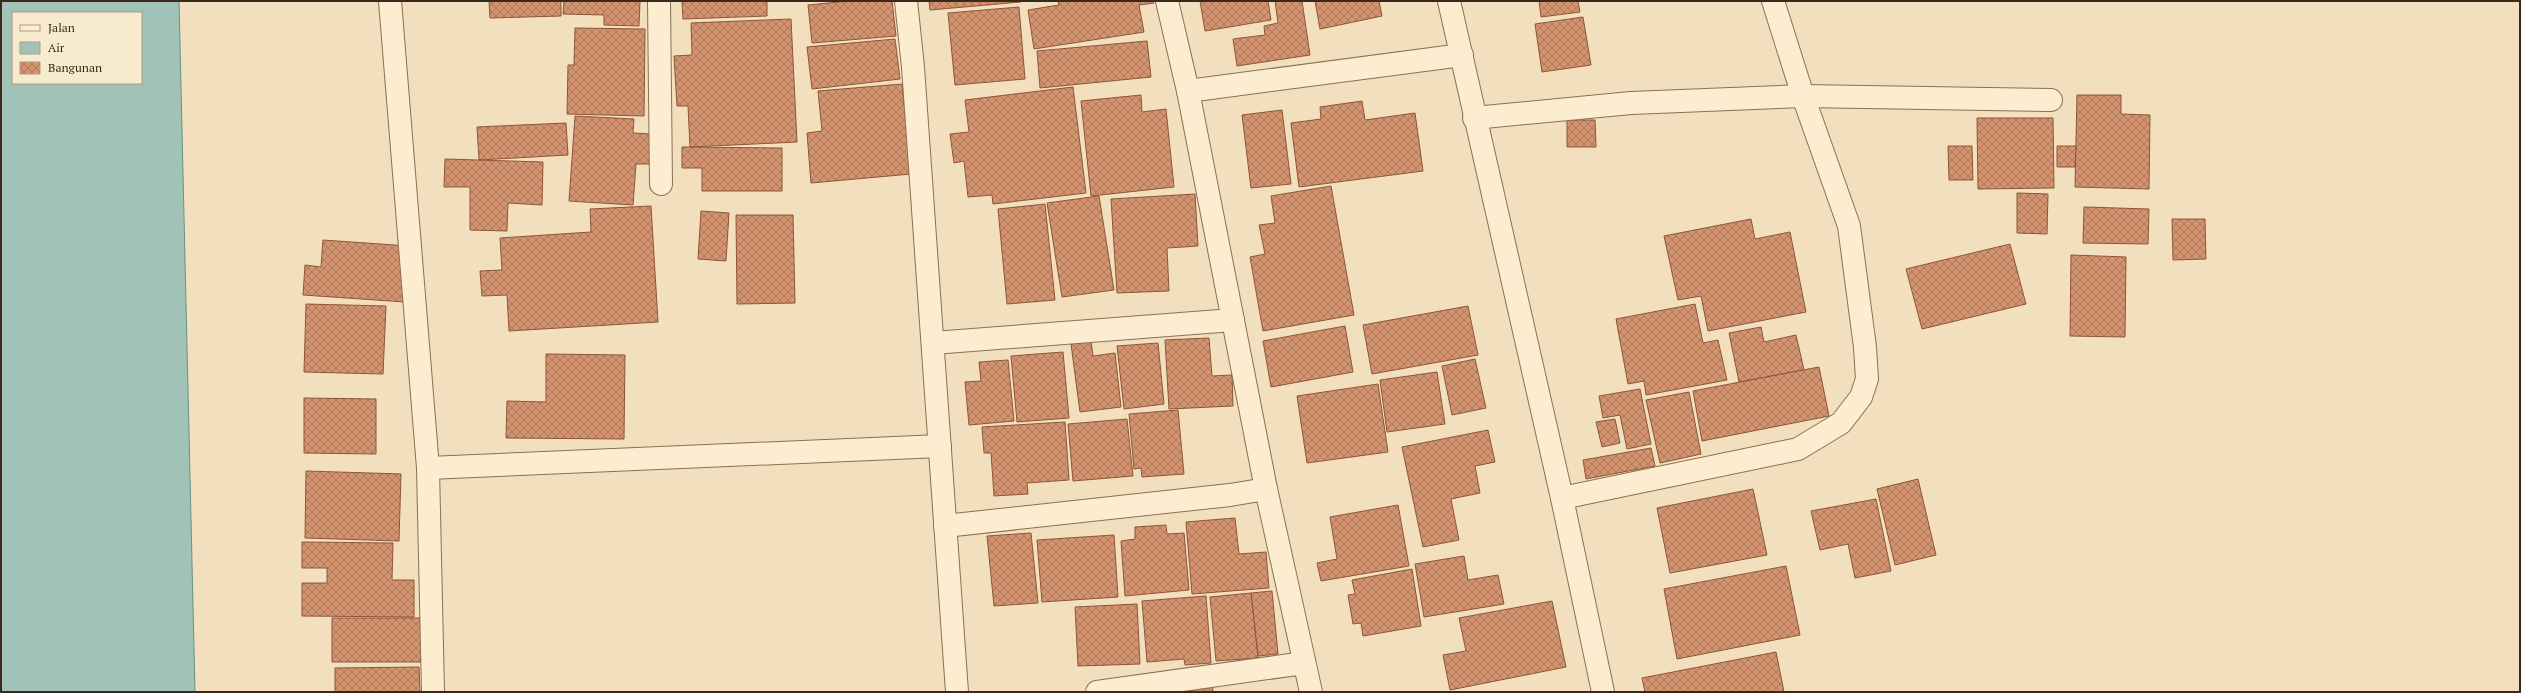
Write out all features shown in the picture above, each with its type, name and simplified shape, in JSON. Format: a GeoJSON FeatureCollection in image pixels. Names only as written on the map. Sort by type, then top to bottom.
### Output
{"type":"FeatureCollection","features":[{"type":"Feature","properties":{"kind":"street"},"geometry":{"type":"LineString","coordinates":[[390,1],[428,468],[432,692]]}},
{"type":"Feature","properties":{"kind":"street"},"geometry":{"type":"LineString","coordinates":[[659,1],[661,184]]}},
{"type":"Feature","properties":{"kind":"street"},"geometry":{"type":"LineString","coordinates":[[906,1],[913,67],[957,692]]}},
{"type":"Feature","properties":{"kind":"street"},"geometry":{"type":"LineString","coordinates":[[1168,1],[1188,91],[1266,489],[1310,692]]}},
{"type":"Feature","properties":{"kind":"street"},"geometry":{"type":"LineString","coordinates":[[1449,1],[1462,55],[1474,118],[1562,498],[1603,692]]}},
{"type":"Feature","properties":{"kind":"street"},"geometry":{"type":"LineString","coordinates":[[1562,498],[1798,449],[1841,423],[1861,397],[1867,379],[1866,360],[1849,226],[1803,96],[1773,1]]}},
{"type":"Feature","properties":{"kind":"street"},"geometry":{"type":"LineString","coordinates":[[1188,91],[1462,55]]}},
{"type":"Feature","properties":{"kind":"street"},"geometry":{"type":"LineString","coordinates":[[1474,118],[1631,103],[1803,96],[2051,100]]}},
{"type":"Feature","properties":{"kind":"street"},"geometry":{"type":"LineString","coordinates":[[933,343],[1233,320]]}},
{"type":"Feature","properties":{"kind":"street"},"geometry":{"type":"LineString","coordinates":[[428,468],[940,446]]}},
{"type":"Feature","properties":{"kind":"street"},"geometry":{"type":"LineString","coordinates":[[945,526],[1230,495],[1266,489]]}},
{"type":"Feature","properties":{"kind":"street"},"geometry":{"type":"LineString","coordinates":[[1097,692],[1304,664]]}},
{"type":"Feature","properties":{"kind":"water"},"geometry":{"type":"Polygon","coordinates":[[[1,1],[179,1],[195,692],[1,692],[1,1]]]}},
{"type":"Feature","properties":{"kind":"building"},"geometry":{"type":"Polygon","coordinates":[[[489,1],[561,1],[561,16],[490,18],[489,1]]]}},
{"type":"Feature","properties":{"kind":"building"},"geometry":{"type":"Polygon","coordinates":[[[564,1],[640,1],[639,26],[604,25],[604,15],[563,14],[564,1]]]}},
{"type":"Feature","properties":{"kind":"building"},"geometry":{"type":"Polygon","coordinates":[[[682,1],[767,1],[767,16],[683,19],[682,1]]]}},
{"type":"Feature","properties":{"kind":"building"},"geometry":{"type":"Polygon","coordinates":[[[849,1],[892,1],[896,36],[812,43],[808,5],[849,1]]]}},
{"type":"Feature","properties":{"kind":"building"},"geometry":{"type":"Polygon","coordinates":[[[929,1],[1021,1],[1021,2],[930,10],[929,1]]]}},
{"type":"Feature","properties":{"kind":"building"},"geometry":{"type":"Polygon","coordinates":[[[1058,1],[1153,1],[1154,3],[1139,5],[1144,32],[1034,49],[1028,10],[1059,5],[1058,1]]]}},
{"type":"Feature","properties":{"kind":"building"},"geometry":{"type":"Polygon","coordinates":[[[1200,1],[1268,1],[1271,20],[1205,31],[1200,1]]]}},
{"type":"Feature","properties":{"kind":"building"},"geometry":{"type":"Polygon","coordinates":[[[1275,1],[1302,1],[1310,55],[1237,66],[1233,39],[1265,35],[1264,26],[1278,23],[1275,1]]]}},
{"type":"Feature","properties":{"kind":"building"},"geometry":{"type":"Polygon","coordinates":[[[1315,1],[1379,1],[1382,16],[1320,29],[1315,1]]]}},
{"type":"Feature","properties":{"kind":"building"},"geometry":{"type":"Polygon","coordinates":[[[1539,1],[1578,1],[1580,12],[1541,17],[1539,1]]]}},
{"type":"Feature","properties":{"kind":"building"},"geometry":{"type":"Polygon","coordinates":[[[1019,7],[1025,79],[955,85],[948,13],[1019,7]]]}},
{"type":"Feature","properties":{"kind":"building"},"geometry":{"type":"Polygon","coordinates":[[[1583,17],[1591,65],[1542,72],[1535,24],[1583,17]]]}},
{"type":"Feature","properties":{"kind":"building"},"geometry":{"type":"Polygon","coordinates":[[[791,19],[797,142],[690,147],[688,106],[677,106],[674,56],[692,55],[691,23],[791,19]]]}},
{"type":"Feature","properties":{"kind":"building"},"geometry":{"type":"Polygon","coordinates":[[[575,28],[645,29],[644,116],[567,114],[568,65],[574,65],[575,28]]]}},
{"type":"Feature","properties":{"kind":"building"},"geometry":{"type":"Polygon","coordinates":[[[895,39],[900,79],[812,89],[807,47],[895,39]]]}},
{"type":"Feature","properties":{"kind":"building"},"geometry":{"type":"Polygon","coordinates":[[[1147,41],[1151,77],[1040,88],[1037,51],[1147,41]]]}},
{"type":"Feature","properties":{"kind":"building"},"geometry":{"type":"Polygon","coordinates":[[[902,84],[911,174],[811,183],[807,133],[822,131],[818,91],[902,84]]]}},
{"type":"Feature","properties":{"kind":"building"},"geometry":{"type":"Polygon","coordinates":[[[1073,87],[1086,193],[993,204],[992,195],[968,197],[964,161],[954,163],[950,134],[969,132],[965,100],[1073,87]]]}},
{"type":"Feature","properties":{"kind":"building"},"geometry":{"type":"Polygon","coordinates":[[[1141,95],[1142,112],[1166,109],[1174,187],[1091,196],[1081,101],[1141,95]]]}},
{"type":"Feature","properties":{"kind":"building"},"geometry":{"type":"Polygon","coordinates":[[[2077,95],[2121,95],[2121,114],[2150,115],[2149,189],[2075,187],[2077,95]]]}},
{"type":"Feature","properties":{"kind":"building"},"geometry":{"type":"Polygon","coordinates":[[[1362,101],[1365,120],[1415,113],[1423,171],[1299,187],[1291,123],[1321,119],[1320,107],[1362,101]]]}},
{"type":"Feature","properties":{"kind":"building"},"geometry":{"type":"Polygon","coordinates":[[[1282,110],[1291,184],[1251,188],[1242,115],[1282,110]]]}},
{"type":"Feature","properties":{"kind":"building"},"geometry":{"type":"Polygon","coordinates":[[[575,116],[634,119],[633,133],[651,134],[649,164],[636,164],[633,205],[569,201],[575,116]]]}},
{"type":"Feature","properties":{"kind":"building"},"geometry":{"type":"Polygon","coordinates":[[[1977,118],[2053,118],[2054,188],[1978,189],[1977,118]]]}},
{"type":"Feature","properties":{"kind":"building"},"geometry":{"type":"Polygon","coordinates":[[[1567,120],[1595,120],[1596,147],[1567,147],[1567,120]]]}},
{"type":"Feature","properties":{"kind":"building"},"geometry":{"type":"Polygon","coordinates":[[[566,123],[568,155],[479,160],[477,127],[566,123]]]}},
{"type":"Feature","properties":{"kind":"building"},"geometry":{"type":"Polygon","coordinates":[[[1948,146],[1972,146],[1973,180],[1949,180],[1948,146]]]}},
{"type":"Feature","properties":{"kind":"building"},"geometry":{"type":"Polygon","coordinates":[[[2057,146],[2076,146],[2075,167],[2057,167],[2057,146]]]}},
{"type":"Feature","properties":{"kind":"building"},"geometry":{"type":"Polygon","coordinates":[[[682,147],[782,148],[782,191],[702,191],[702,168],[682,168],[682,147]]]}},
{"type":"Feature","properties":{"kind":"building"},"geometry":{"type":"Polygon","coordinates":[[[445,159],[543,162],[542,205],[508,203],[507,231],[470,230],[470,187],[444,187],[445,159]]]}},
{"type":"Feature","properties":{"kind":"building"},"geometry":{"type":"Polygon","coordinates":[[[1331,186],[1354,315],[1263,331],[1250,257],[1265,254],[1259,225],[1275,223],[1271,196],[1331,186]]]}},
{"type":"Feature","properties":{"kind":"building"},"geometry":{"type":"Polygon","coordinates":[[[2017,193],[2048,194],[2047,234],[2017,233],[2017,193]]]}},
{"type":"Feature","properties":{"kind":"building"},"geometry":{"type":"Polygon","coordinates":[[[1195,194],[1198,246],[1167,248],[1169,291],[1117,293],[1111,199],[1195,194]]]}},
{"type":"Feature","properties":{"kind":"building"},"geometry":{"type":"Polygon","coordinates":[[[1099,196],[1114,290],[1062,297],[1047,203],[1099,196]]]}},
{"type":"Feature","properties":{"kind":"building"},"geometry":{"type":"Polygon","coordinates":[[[1045,204],[1055,300],[1007,304],[998,209],[1045,204]]]}},
{"type":"Feature","properties":{"kind":"building"},"geometry":{"type":"Polygon","coordinates":[[[651,206],[658,322],[509,331],[507,295],[482,296],[480,271],[502,270],[500,238],[591,232],[590,209],[651,206]]]}},
{"type":"Feature","properties":{"kind":"building"},"geometry":{"type":"Polygon","coordinates":[[[2084,207],[2149,209],[2148,244],[2083,243],[2084,207]]]}},
{"type":"Feature","properties":{"kind":"building"},"geometry":{"type":"Polygon","coordinates":[[[701,211],[729,213],[726,261],[698,259],[701,211]]]}},
{"type":"Feature","properties":{"kind":"building"},"geometry":{"type":"Polygon","coordinates":[[[736,215],[793,215],[795,303],[737,304],[736,215]]]}},
{"type":"Feature","properties":{"kind":"building"},"geometry":{"type":"Polygon","coordinates":[[[1751,219],[1755,239],[1790,232],[1806,312],[1708,331],[1701,296],[1678,300],[1664,236],[1751,219]]]}},
{"type":"Feature","properties":{"kind":"building"},"geometry":{"type":"Polygon","coordinates":[[[2172,219],[2205,219],[2206,259],[2173,260],[2172,219]]]}},
{"type":"Feature","properties":{"kind":"building"},"geometry":{"type":"Polygon","coordinates":[[[323,240],[409,246],[405,302],[303,295],[305,265],[321,267],[323,240]]]}},
{"type":"Feature","properties":{"kind":"building"},"geometry":{"type":"Polygon","coordinates":[[[2010,244],[2026,304],[1922,329],[1906,269],[2010,244]]]}},
{"type":"Feature","properties":{"kind":"building"},"geometry":{"type":"Polygon","coordinates":[[[2071,255],[2126,257],[2125,337],[2070,336],[2071,255]]]}},
{"type":"Feature","properties":{"kind":"building"},"geometry":{"type":"Polygon","coordinates":[[[306,304],[386,306],[383,374],[304,372],[306,304]]]}},
{"type":"Feature","properties":{"kind":"building"},"geometry":{"type":"Polygon","coordinates":[[[1695,304],[1703,343],[1718,340],[1727,380],[1646,395],[1644,381],[1628,384],[1616,319],[1695,304]]]}},
{"type":"Feature","properties":{"kind":"building"},"geometry":{"type":"Polygon","coordinates":[[[1468,306],[1478,355],[1372,374],[1363,325],[1468,306]]]}},
{"type":"Feature","properties":{"kind":"building"},"geometry":{"type":"Polygon","coordinates":[[[1345,326],[1353,372],[1271,387],[1263,341],[1345,326]]]}},
{"type":"Feature","properties":{"kind":"building"},"geometry":{"type":"Polygon","coordinates":[[[1761,327],[1764,342],[1796,335],[1804,370],[1739,382],[1729,333],[1761,327]]]}},
{"type":"Feature","properties":{"kind":"building"},"geometry":{"type":"Polygon","coordinates":[[[1209,338],[1212,376],[1232,375],[1233,406],[1169,409],[1165,340],[1209,338]]]}},
{"type":"Feature","properties":{"kind":"building"},"geometry":{"type":"Polygon","coordinates":[[[1091,341],[1093,356],[1115,353],[1121,407],[1080,412],[1071,344],[1091,341]]]}},
{"type":"Feature","properties":{"kind":"building"},"geometry":{"type":"Polygon","coordinates":[[[1158,343],[1164,404],[1124,409],[1117,346],[1158,343]]]}},
{"type":"Feature","properties":{"kind":"building"},"geometry":{"type":"Polygon","coordinates":[[[1063,352],[1069,418],[1017,422],[1011,356],[1063,352]]]}},
{"type":"Feature","properties":{"kind":"building"},"geometry":{"type":"Polygon","coordinates":[[[546,354],[625,355],[624,439],[506,438],[507,401],[546,402],[546,354]]]}},
{"type":"Feature","properties":{"kind":"building"},"geometry":{"type":"Polygon","coordinates":[[[1475,359],[1486,408],[1452,415],[1442,366],[1475,359]]]}},
{"type":"Feature","properties":{"kind":"building"},"geometry":{"type":"Polygon","coordinates":[[[1008,360],[1014,421],[969,425],[965,382],[981,381],[979,362],[1008,360]]]}},
{"type":"Feature","properties":{"kind":"building"},"geometry":{"type":"Polygon","coordinates":[[[1819,367],[1829,416],[1702,441],[1693,391],[1819,367]]]}},
{"type":"Feature","properties":{"kind":"building"},"geometry":{"type":"Polygon","coordinates":[[[1437,372],[1445,424],[1387,432],[1380,380],[1437,372]]]}},
{"type":"Feature","properties":{"kind":"building"},"geometry":{"type":"Polygon","coordinates":[[[1378,384],[1388,452],[1307,463],[1297,396],[1378,384]]]}},
{"type":"Feature","properties":{"kind":"building"},"geometry":{"type":"Polygon","coordinates":[[[1640,389],[1651,444],[1627,449],[1620,415],[1603,418],[1599,396],[1640,389]]]}},
{"type":"Feature","properties":{"kind":"building"},"geometry":{"type":"Polygon","coordinates":[[[1689,392],[1701,454],[1660,463],[1646,400],[1689,392]]]}},
{"type":"Feature","properties":{"kind":"building"},"geometry":{"type":"Polygon","coordinates":[[[304,398],[376,399],[376,454],[304,453],[304,398]]]}},
{"type":"Feature","properties":{"kind":"building"},"geometry":{"type":"Polygon","coordinates":[[[1178,410],[1184,474],[1142,477],[1141,468],[1134,469],[1129,414],[1178,410]]]}},
{"type":"Feature","properties":{"kind":"building"},"geometry":{"type":"Polygon","coordinates":[[[1127,419],[1133,476],[1073,481],[1068,424],[1127,419]]]}},
{"type":"Feature","properties":{"kind":"building"},"geometry":{"type":"Polygon","coordinates":[[[1615,419],[1620,443],[1602,447],[1596,422],[1615,419]]]}},
{"type":"Feature","properties":{"kind":"building"},"geometry":{"type":"Polygon","coordinates":[[[1065,422],[1069,480],[1027,483],[1028,494],[994,496],[991,453],[984,453],[982,427],[1065,422]]]}},
{"type":"Feature","properties":{"kind":"building"},"geometry":{"type":"Polygon","coordinates":[[[1488,430],[1495,462],[1475,466],[1480,493],[1451,499],[1459,540],[1423,547],[1402,447],[1488,430]]]}},
{"type":"Feature","properties":{"kind":"building"},"geometry":{"type":"Polygon","coordinates":[[[1651,448],[1655,466],[1586,479],[1583,460],[1651,448]]]}},
{"type":"Feature","properties":{"kind":"building"},"geometry":{"type":"Polygon","coordinates":[[[306,471],[401,474],[399,541],[305,538],[306,471]]]}},
{"type":"Feature","properties":{"kind":"building"},"geometry":{"type":"Polygon","coordinates":[[[1918,479],[1936,555],[1895,565],[1877,489],[1918,479]]]}},
{"type":"Feature","properties":{"kind":"building"},"geometry":{"type":"Polygon","coordinates":[[[1753,489],[1767,555],[1670,573],[1657,508],[1753,489]]]}},
{"type":"Feature","properties":{"kind":"building"},"geometry":{"type":"Polygon","coordinates":[[[1876,499],[1891,571],[1855,578],[1848,544],[1820,550],[1811,511],[1876,499]]]}},
{"type":"Feature","properties":{"kind":"building"},"geometry":{"type":"Polygon","coordinates":[[[1398,505],[1409,566],[1321,581],[1317,563],[1337,559],[1330,517],[1398,505]]]}},
{"type":"Feature","properties":{"kind":"building"},"geometry":{"type":"Polygon","coordinates":[[[1235,518],[1239,554],[1266,552],[1269,588],[1192,594],[1186,522],[1235,518]]]}},
{"type":"Feature","properties":{"kind":"building"},"geometry":{"type":"Polygon","coordinates":[[[1166,525],[1167,534],[1184,533],[1189,590],[1125,596],[1121,541],[1135,539],[1135,527],[1166,525]]]}},
{"type":"Feature","properties":{"kind":"building"},"geometry":{"type":"Polygon","coordinates":[[[1031,533],[1038,603],[994,606],[987,536],[1031,533]]]}},
{"type":"Feature","properties":{"kind":"building"},"geometry":{"type":"Polygon","coordinates":[[[1114,535],[1118,597],[1042,602],[1037,540],[1114,535]]]}},
{"type":"Feature","properties":{"kind":"building"},"geometry":{"type":"Polygon","coordinates":[[[302,542],[393,543],[392,580],[414,580],[414,617],[302,616],[302,583],[327,583],[327,568],[302,568],[302,542]]]}},
{"type":"Feature","properties":{"kind":"building"},"geometry":{"type":"Polygon","coordinates":[[[1464,556],[1468,580],[1498,575],[1504,604],[1424,617],[1415,564],[1464,556]]]}},
{"type":"Feature","properties":{"kind":"building"},"geometry":{"type":"Polygon","coordinates":[[[1786,566],[1800,635],[1677,659],[1664,589],[1786,566]]]}},
{"type":"Feature","properties":{"kind":"building"},"geometry":{"type":"Polygon","coordinates":[[[1412,569],[1421,626],[1363,636],[1361,623],[1353,624],[1348,595],[1355,594],[1352,580],[1412,569]]]}},
{"type":"Feature","properties":{"kind":"building"},"geometry":{"type":"Polygon","coordinates":[[[1272,591],[1278,654],[1258,656],[1251,593],[1272,591]]]}},
{"type":"Feature","properties":{"kind":"building"},"geometry":{"type":"Polygon","coordinates":[[[1251,593],[1258,658],[1216,661],[1210,597],[1251,593]]]}},
{"type":"Feature","properties":{"kind":"building"},"geometry":{"type":"Polygon","coordinates":[[[1206,596],[1211,663],[1185,665],[1184,659],[1147,662],[1142,601],[1206,596]]]}},
{"type":"Feature","properties":{"kind":"building"},"geometry":{"type":"Polygon","coordinates":[[[1552,601],[1566,667],[1450,690],[1443,655],[1466,651],[1459,618],[1552,601]]]}},
{"type":"Feature","properties":{"kind":"building"},"geometry":{"type":"Polygon","coordinates":[[[1137,604],[1140,664],[1078,666],[1075,607],[1137,604]]]}},
{"type":"Feature","properties":{"kind":"building"},"geometry":{"type":"Polygon","coordinates":[[[332,618],[422,618],[423,662],[332,662],[332,618]]]}},
{"type":"Feature","properties":{"kind":"building"},"geometry":{"type":"Polygon","coordinates":[[[1776,652],[1784,692],[1645,692],[1642,678],[1776,652]]]}},
{"type":"Feature","properties":{"kind":"building"},"geometry":{"type":"Polygon","coordinates":[[[419,667],[420,692],[335,692],[335,668],[419,667]]]}},
{"type":"Feature","properties":{"kind":"building"},"geometry":{"type":"Polygon","coordinates":[[[1212,680],[1213,692],[1191,692],[1189,683],[1212,680]]]}}]}
